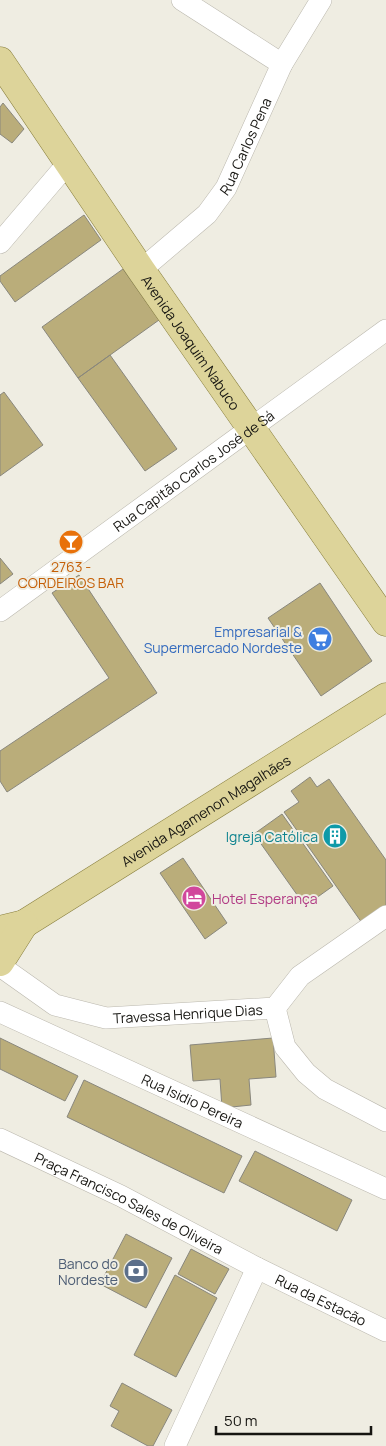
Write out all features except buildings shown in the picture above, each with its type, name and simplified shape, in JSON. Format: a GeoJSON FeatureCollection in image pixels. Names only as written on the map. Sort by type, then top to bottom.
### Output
{"type":"FeatureCollection","features":[{"type":"Feature","properties":{"kind":"main road","name":"Avenida Joaquim Nabuco"},"geometry":{"type":"LineString","coordinates":[[0,61],[141,270],[386,622]]}},
{"type":"Feature","properties":{"kind":"main road","name":"Avenida Agamenon Magalhães"},"geometry":{"type":"LineString","coordinates":[[0,964],[12,927],[386,698]]}},
{"type":"Feature","properties":{"kind":"street"},"geometry":{"type":"LineString","coordinates":[[182,0],[282,64]]}},
{"type":"Feature","properties":{"kind":"street","name":"Rua Carlos Pena"},"geometry":{"type":"LineString","coordinates":[[141,270],[207,214],[226,188],[282,64],[321,0]]}},
{"type":"Feature","properties":{"kind":"street"},"geometry":{"type":"LineString","coordinates":[[0,243],[68,163]]}},
{"type":"Feature","properties":{"kind":"street","name":"Rua Capitão Carlos José de Sá"},"geometry":{"type":"LineString","coordinates":[[0,611],[386,330]]}},
{"type":"Feature","properties":{"kind":"street","name":"Travessa Henrique Dias"},"geometry":{"type":"LineString","coordinates":[[0,964],[55,1005],[106,1018],[275,1008],[300,976],[386,916]]}},
{"type":"Feature","properties":{"kind":"street"},"geometry":{"type":"LineString","coordinates":[[275,1008],[285,1047],[306,1073],[325,1089],[386,1121]]}},
{"type":"Feature","properties":{"kind":"street","name":"Rua Isidio Pereira"},"geometry":{"type":"LineString","coordinates":[[0,1012],[386,1188]]}},
{"type":"Feature","properties":{"kind":"street","name":"Praça Francisco Sales de Oliveira"},"geometry":{"type":"LineString","coordinates":[[0,1139],[121,1196],[257,1268]]}},
{"type":"Feature","properties":{"kind":"street"},"geometry":{"type":"LineString","coordinates":[[175,1446],[257,1268]]}},
{"type":"Feature","properties":{"kind":"street","name":"Rua da Estacão"},"geometry":{"type":"LineString","coordinates":[[257,1268],[386,1331]]}},
{"type":"Feature","properties":{"kind":"place","name":"2763 - CORDEIROS BAR"},"geometry":{"type":"Point","coordinates":[71,542]}},
{"type":"Feature","properties":{"kind":"place","name":"Empresarial & Supermercado Nordeste"},"geometry":{"type":"Point","coordinates":[320,639]}},
{"type":"Feature","properties":{"kind":"place","name":"Igreja Católica"},"geometry":{"type":"Point","coordinates":[335,836]}},
{"type":"Feature","properties":{"kind":"place","name":"Hotel Esperança"},"geometry":{"type":"Point","coordinates":[194,898]}},
{"type":"Feature","properties":{"kind":"place","name":"Banco do Nordeste"},"geometry":{"type":"Point","coordinates":[136,1271]}}]}
